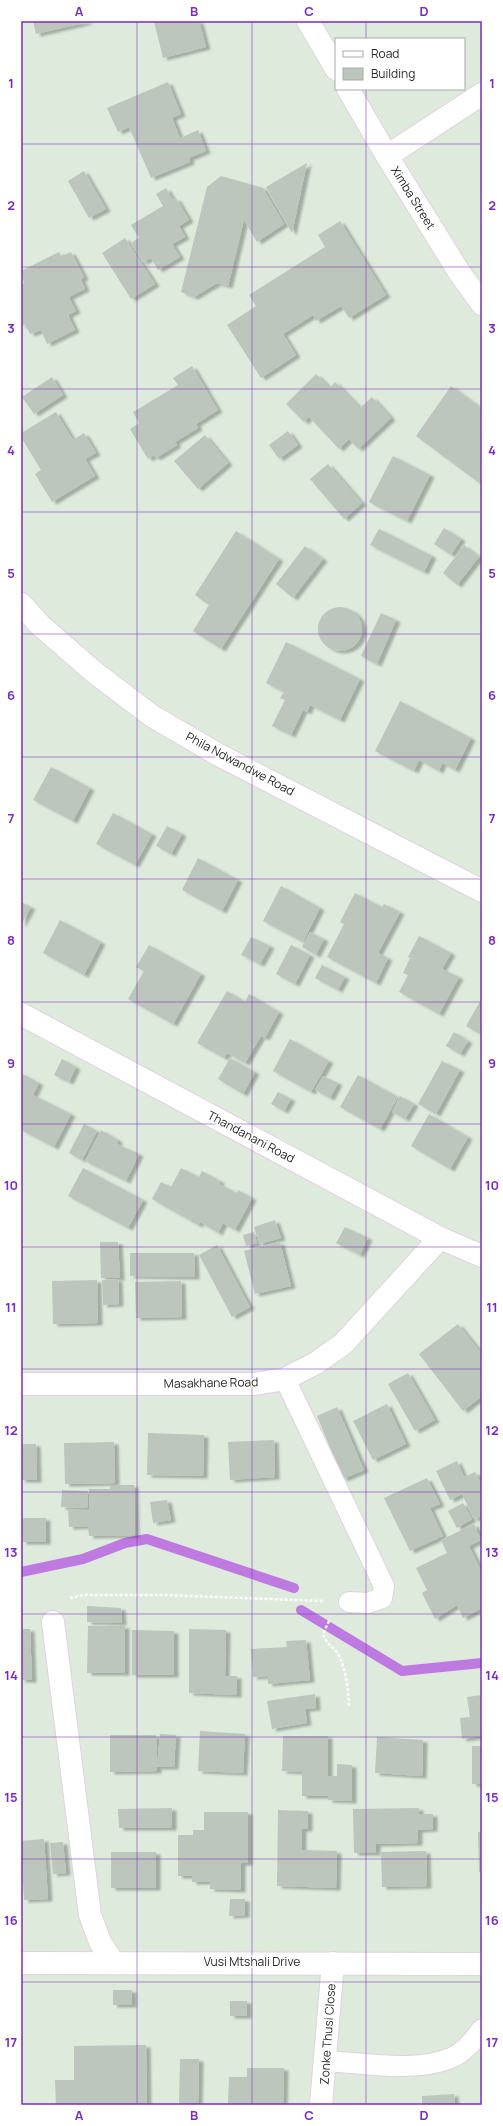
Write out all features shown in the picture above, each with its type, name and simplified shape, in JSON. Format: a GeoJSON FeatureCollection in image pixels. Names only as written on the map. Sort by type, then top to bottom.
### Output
{"type":"FeatureCollection","features":[{"type":"Feature","properties":{"kind":"street"},"geometry":{"type":"LineString","coordinates":[[308,21],[335,67]]}},
{"type":"Feature","properties":{"kind":"street","name":"Ximba Street"},"geometry":{"type":"LineString","coordinates":[[349,90],[387,156],[459,272],[482,304]]}},
{"type":"Feature","properties":{"kind":"street"},"geometry":{"type":"LineString","coordinates":[[387,156],[482,94]]}},
{"type":"Feature","properties":{"kind":"street","name":"Phila Ndwandwe Road"},"geometry":{"type":"LineString","coordinates":[[21,604],[40,625],[94,672],[152,716],[219,755],[482,890]]}},
{"type":"Feature","properties":{"kind":"street","name":"Thandanani Road"},"geometry":{"type":"LineString","coordinates":[[21,1014],[440,1238],[482,1256]]}},
{"type":"Feature","properties":{"kind":"street","name":"Masakhane Road"},"geometry":{"type":"LineString","coordinates":[[21,1384],[255,1384],[285,1379],[316,1363],[343,1344],[440,1238]]}},
{"type":"Feature","properties":{"kind":"street"},"geometry":{"type":"LineString","coordinates":[[53,1622],[90,1915],[100,1942],[113,1962]]}},
{"type":"Feature","properties":{"kind":"street","name":"Vusi Mtshali Drive"},"geometry":{"type":"LineString","coordinates":[[21,1963],[482,1964]]}},
{"type":"Feature","properties":{"kind":"street","name":"Zonke Thusi Close"},"geometry":{"type":"LineString","coordinates":[[322,2105],[333,1963]]}},
{"type":"Feature","properties":{"kind":"lane"},"geometry":{"type":"LineString","coordinates":[[285,1379],[384,1586],[382,1598],[368,1603],[349,1602]]}},
{"type":"Feature","properties":{"kind":"lane"},"geometry":{"type":"LineString","coordinates":[[326,2061],[400,2065],[430,2064],[452,2057],[466,2048],[482,2029]]}},
{"type":"Feature","properties":{"kind":"path"},"geometry":{"type":"LineString","coordinates":[[53,1622],[56,1604],[63,1600],[84,1595],[164,1595],[329,1601]]}},
{"type":"Feature","properties":{"kind":"path"},"geometry":{"type":"LineString","coordinates":[[331,1616],[323,1634],[328,1646],[337,1652],[349,1690],[349,1706]]}},
{"type":"Feature","properties":{"kind":"building"},"geometry":{"type":"Polygon","coordinates":[[[33,21],[88,21],[88,22],[36,34],[33,21]]]}},
{"type":"Feature","properties":{"kind":"building"},"geometry":{"type":"Polygon","coordinates":[[[154,21],[199,21],[206,47],[163,58],[154,21]]]}},
{"type":"Feature","properties":{"kind":"building"},"geometry":{"type":"Polygon","coordinates":[[[168,82],[181,114],[172,118],[180,138],[198,130],[206,151],[189,158],[190,162],[151,178],[129,127],[118,132],[107,108],[168,82]]]}},
{"type":"Feature","properties":{"kind":"building"},"geometry":{"type":"Polygon","coordinates":[[[307,163],[292,233],[266,187],[307,163]]]}},
{"type":"Feature","properties":{"kind":"building"},"geometry":{"type":"Polygon","coordinates":[[[84,171],[106,209],[89,218],[68,181],[84,171]]]}},
{"type":"Feature","properties":{"kind":"building"},"geometry":{"type":"Polygon","coordinates":[[[221,176],[263,188],[284,224],[257,242],[244,220],[228,286],[217,283],[194,297],[181,292],[207,187],[221,176]]]}},
{"type":"Feature","properties":{"kind":"building"},"geometry":{"type":"Polygon","coordinates":[[[166,188],[173,200],[176,198],[189,220],[179,226],[185,237],[172,244],[180,257],[158,270],[151,258],[143,262],[131,243],[139,238],[131,225],[163,206],[156,194],[166,188]]]}},
{"type":"Feature","properties":{"kind":"building"},"geometry":{"type":"Polygon","coordinates":[[[340,221],[386,295],[349,318],[341,306],[316,321],[313,315],[283,334],[296,355],[261,378],[227,325],[256,306],[249,295],[325,247],[318,235],[340,221]]]}},
{"type":"Feature","properties":{"kind":"building"},"geometry":{"type":"Polygon","coordinates":[[[125,238],[155,284],[131,299],[102,253],[125,238]]]}},
{"type":"Feature","properties":{"kind":"building"},"geometry":{"type":"Polygon","coordinates":[[[59,252],[61,256],[71,252],[84,277],[81,279],[85,289],[69,297],[76,311],[68,315],[75,330],[47,344],[41,330],[30,334],[25,324],[21,326],[21,285],[24,283],[21,271],[59,252]]]}},
{"type":"Feature","properties":{"kind":"building"},"geometry":{"type":"Polygon","coordinates":[[[192,366],[218,410],[196,424],[198,428],[175,442],[177,445],[156,458],[154,455],[148,459],[130,429],[139,423],[133,412],[178,385],[173,378],[192,366]]]}},
{"type":"Feature","properties":{"kind":"building"},"geometry":{"type":"Polygon","coordinates":[[[316,374],[330,388],[335,382],[360,408],[372,397],[391,418],[358,449],[349,439],[339,449],[309,417],[304,422],[286,404],[316,374]]]}},
{"type":"Feature","properties":{"kind":"building"},"geometry":{"type":"Polygon","coordinates":[[[52,377],[63,395],[34,414],[22,397],[52,377]]]}},
{"type":"Feature","properties":{"kind":"building"},"geometry":{"type":"Polygon","coordinates":[[[451,386],[482,409],[482,485],[416,436],[451,386]]]}},
{"type":"Feature","properties":{"kind":"building"},"geometry":{"type":"Polygon","coordinates":[[[56,412],[73,440],[84,433],[96,453],[85,459],[95,476],[52,502],[35,474],[41,470],[21,437],[21,433],[56,412]]]}},
{"type":"Feature","properties":{"kind":"building"},"geometry":{"type":"Polygon","coordinates":[[[288,431],[298,445],[279,459],[269,445],[288,431]]]}},
{"type":"Feature","properties":{"kind":"building"},"geometry":{"type":"Polygon","coordinates":[[[205,435],[228,463],[198,489],[174,461],[205,435]]]}},
{"type":"Feature","properties":{"kind":"building"},"geometry":{"type":"Polygon","coordinates":[[[393,456],[430,475],[407,521],[369,502],[393,456]]]}},
{"type":"Feature","properties":{"kind":"building"},"geometry":{"type":"Polygon","coordinates":[[[328,464],[362,503],[344,519],[310,479],[328,464]]]}},
{"type":"Feature","properties":{"kind":"building"},"geometry":{"type":"Polygon","coordinates":[[[444,528],[461,539],[451,555],[434,544],[444,528]]]}},
{"type":"Feature","properties":{"kind":"building"},"geometry":{"type":"Polygon","coordinates":[[[379,529],[432,556],[424,572],[370,545],[379,529]]]}},
{"type":"Feature","properties":{"kind":"building"},"geometry":{"type":"Polygon","coordinates":[[[236,531],[279,559],[221,649],[193,631],[209,605],[195,595],[236,531]]]}},
{"type":"Feature","properties":{"kind":"building"},"geometry":{"type":"Polygon","coordinates":[[[464,545],[479,557],[457,585],[443,573],[464,545]]]}},
{"type":"Feature","properties":{"kind":"building"},"geometry":{"type":"Polygon","coordinates":[[[305,546],[323,559],[293,598],[276,584],[305,546]]]}},
{"type":"Feature","properties":{"kind":"building"},"geometry":{"type":"Polygon","coordinates":[[[340,607],[352,611],[358,617],[362,629],[358,641],[352,647],[340,651],[328,647],[322,641],[318,629],[322,617],[328,611],[340,607]]]}},
{"type":"Feature","properties":{"kind":"building"},"geometry":{"type":"Polygon","coordinates":[[[381,613],[396,620],[377,664],[361,656],[381,613]]]}},
{"type":"Feature","properties":{"kind":"building"},"geometry":{"type":"Polygon","coordinates":[[[286,642],[360,679],[340,720],[310,705],[307,712],[303,710],[291,735],[272,726],[285,700],[280,698],[284,692],[266,683],[286,642]]]}},
{"type":"Feature","properties":{"kind":"building"},"geometry":{"type":"Polygon","coordinates":[[[400,701],[471,738],[455,770],[442,763],[439,771],[419,760],[414,771],[375,751],[400,701]]]}},
{"type":"Feature","properties":{"kind":"building"},"geometry":{"type":"Polygon","coordinates":[[[51,767],[90,788],[73,821],[33,800],[51,767]]]}},
{"type":"Feature","properties":{"kind":"building"},"geometry":{"type":"Polygon","coordinates":[[[113,813],[152,834],[135,865],[96,844],[113,813]]]}},
{"type":"Feature","properties":{"kind":"building"},"geometry":{"type":"Polygon","coordinates":[[[167,826],[182,834],[171,854],[156,846],[167,826]]]}},
{"type":"Feature","properties":{"kind":"building"},"geometry":{"type":"Polygon","coordinates":[[[198,858],[238,880],[222,911],[182,890],[198,858]]]}},
{"type":"Feature","properties":{"kind":"building"},"geometry":{"type":"Polygon","coordinates":[[[281,886],[320,908],[303,942],[263,921],[281,886]]]}},
{"type":"Feature","properties":{"kind":"building"},"geometry":{"type":"Polygon","coordinates":[[[355,893],[382,907],[384,904],[400,912],[378,953],[388,958],[376,983],[327,957],[344,924],[340,922],[355,893]]]}},
{"type":"Feature","properties":{"kind":"building"},"geometry":{"type":"Polygon","coordinates":[[[21,902],[31,907],[21,925],[21,902]]]}},
{"type":"Feature","properties":{"kind":"building"},"geometry":{"type":"Polygon","coordinates":[[[60,920],[101,942],[84,975],[43,953],[60,920]]]}},
{"type":"Feature","properties":{"kind":"building"},"geometry":{"type":"Polygon","coordinates":[[[310,932],[324,939],[316,955],[302,947],[310,932]]]}},
{"type":"Feature","properties":{"kind":"building"},"geometry":{"type":"Polygon","coordinates":[[[419,936],[451,953],[442,969],[459,977],[439,1014],[399,992],[408,975],[403,973],[410,958],[408,957],[419,936]]]}},
{"type":"Feature","properties":{"kind":"building"},"geometry":{"type":"Polygon","coordinates":[[[251,937],[270,946],[260,964],[241,955],[251,937]]]}},
{"type":"Feature","properties":{"kind":"building"},"geometry":{"type":"Polygon","coordinates":[[[149,945],[201,974],[173,1024],[128,999],[144,971],[136,967],[149,945]]]}},
{"type":"Feature","properties":{"kind":"building"},"geometry":{"type":"Polygon","coordinates":[[[291,945],[310,955],[295,984],[276,974],[291,945]]]}},
{"type":"Feature","properties":{"kind":"building"},"geometry":{"type":"Polygon","coordinates":[[[322,965],[345,977],[338,990],[315,978],[322,965]]]}},
{"type":"Feature","properties":{"kind":"building"},"geometry":{"type":"Polygon","coordinates":[[[227,991],[245,1002],[249,994],[279,1012],[265,1038],[261,1036],[245,1063],[227,1053],[224,1058],[197,1043],[227,991]]]}},
{"type":"Feature","properties":{"kind":"building"},"geometry":{"type":"Polygon","coordinates":[[[482,998],[482,1035],[466,1026],[482,998]]]}},
{"type":"Feature","properties":{"kind":"building"},"geometry":{"type":"Polygon","coordinates":[[[454,1032],[468,1041],[460,1054],[446,1046],[454,1032]]]}},
{"type":"Feature","properties":{"kind":"building"},"geometry":{"type":"Polygon","coordinates":[[[290,1039],[329,1061],[311,1092],[273,1071],[290,1039]]]}},
{"type":"Feature","properties":{"kind":"building"},"geometry":{"type":"Polygon","coordinates":[[[230,1058],[255,1072],[243,1094],[218,1079],[230,1058]]]}},
{"type":"Feature","properties":{"kind":"building"},"geometry":{"type":"Polygon","coordinates":[[[62,1059],[76,1067],[69,1082],[54,1075],[62,1059]]]}},
{"type":"Feature","properties":{"kind":"building"},"geometry":{"type":"Polygon","coordinates":[[[442,1061],[460,1070],[436,1114],[418,1104],[442,1061]]]}},
{"type":"Feature","properties":{"kind":"building"},"geometry":{"type":"Polygon","coordinates":[[[21,1073],[39,1083],[33,1095],[71,1114],[54,1147],[21,1130],[21,1073]]]}},
{"type":"Feature","properties":{"kind":"building"},"geometry":{"type":"Polygon","coordinates":[[[358,1075],[398,1097],[380,1129],[340,1107],[358,1075]]]}},
{"type":"Feature","properties":{"kind":"building"},"geometry":{"type":"Polygon","coordinates":[[[323,1076],[338,1083],[330,1098],[315,1090],[323,1076]]]}},
{"type":"Feature","properties":{"kind":"building"},"geometry":{"type":"Polygon","coordinates":[[[278,1092],[291,1099],[284,1111],[271,1104],[278,1092]]]}},
{"type":"Feature","properties":{"kind":"building"},"geometry":{"type":"Polygon","coordinates":[[[400,1096],[414,1104],[405,1119],[392,1112],[400,1096]]]}},
{"type":"Feature","properties":{"kind":"building"},"geometry":{"type":"Polygon","coordinates":[[[429,1114],[468,1137],[450,1169],[411,1146],[429,1114]]]}},
{"type":"Feature","properties":{"kind":"building"},"geometry":{"type":"Polygon","coordinates":[[[84,1124],[97,1131],[82,1160],[69,1153],[84,1124]]]}},
{"type":"Feature","properties":{"kind":"building"},"geometry":{"type":"Polygon","coordinates":[[[101,1130],[118,1140],[117,1144],[139,1154],[126,1181],[85,1161],[101,1130]]]}},
{"type":"Feature","properties":{"kind":"building"},"geometry":{"type":"Polygon","coordinates":[[[83,1168],[143,1200],[128,1228],[68,1196],[83,1168]]]}},
{"type":"Feature","properties":{"kind":"building"},"geometry":{"type":"Polygon","coordinates":[[[181,1168],[199,1177],[202,1171],[220,1181],[219,1184],[237,1193],[238,1190],[252,1198],[235,1230],[223,1223],[218,1233],[200,1222],[198,1225],[152,1199],[161,1182],[171,1187],[181,1168]]]}},
{"type":"Feature","properties":{"kind":"building"},"geometry":{"type":"Polygon","coordinates":[[[275,1220],[281,1238],[259,1244],[254,1227],[275,1220]]]}},
{"type":"Feature","properties":{"kind":"building"},"geometry":{"type":"Polygon","coordinates":[[[345,1227],[368,1238],[360,1255],[336,1243],[345,1227]]]}},
{"type":"Feature","properties":{"kind":"building"},"geometry":{"type":"Polygon","coordinates":[[[254,1232],[257,1243],[246,1246],[243,1235],[254,1232]]]}},
{"type":"Feature","properties":{"kind":"building"},"geometry":{"type":"Polygon","coordinates":[[[100,1242],[118,1242],[120,1278],[101,1278],[100,1242]]]}},
{"type":"Feature","properties":{"kind":"building"},"geometry":{"type":"Polygon","coordinates":[[[280,1242],[291,1286],[255,1294],[244,1251],[280,1242]]]}},
{"type":"Feature","properties":{"kind":"building"},"geometry":{"type":"Polygon","coordinates":[[[217,1245],[250,1307],[232,1317],[199,1255],[217,1245]]]}},
{"type":"Feature","properties":{"kind":"building"},"geometry":{"type":"Polygon","coordinates":[[[130,1253],[194,1253],[195,1277],[130,1276],[130,1253]]]}},
{"type":"Feature","properties":{"kind":"building"},"geometry":{"type":"Polygon","coordinates":[[[118,1279],[119,1304],[103,1305],[102,1280],[118,1279]]]}},
{"type":"Feature","properties":{"kind":"building"},"geometry":{"type":"Polygon","coordinates":[[[97,1280],[98,1323],[53,1324],[52,1281],[97,1280]]]}},
{"type":"Feature","properties":{"kind":"building"},"geometry":{"type":"Polygon","coordinates":[[[181,1281],[182,1317],[136,1318],[135,1282],[181,1281]]]}},
{"type":"Feature","properties":{"kind":"building"},"geometry":{"type":"Polygon","coordinates":[[[458,1324],[482,1354],[482,1396],[463,1411],[419,1354],[458,1324]]]}},
{"type":"Feature","properties":{"kind":"building"},"geometry":{"type":"Polygon","coordinates":[[[408,1373],[435,1420],[415,1431],[388,1384],[408,1373]]]}},
{"type":"Feature","properties":{"kind":"building"},"geometry":{"type":"Polygon","coordinates":[[[387,1404],[406,1444],[373,1460],[353,1421],[387,1404]]]}},
{"type":"Feature","properties":{"kind":"building"},"geometry":{"type":"Polygon","coordinates":[[[337,1407],[364,1470],[343,1479],[317,1416],[337,1407]]]}},
{"type":"Feature","properties":{"kind":"building"},"geometry":{"type":"Polygon","coordinates":[[[148,1433],[204,1435],[203,1476],[147,1475],[148,1433]]]}},
{"type":"Feature","properties":{"kind":"building"},"geometry":{"type":"Polygon","coordinates":[[[274,1440],[275,1477],[230,1480],[228,1442],[274,1440]]]}},
{"type":"Feature","properties":{"kind":"building"},"geometry":{"type":"Polygon","coordinates":[[[114,1442],[115,1483],[65,1484],[64,1443],[114,1442]]]}},
{"type":"Feature","properties":{"kind":"building"},"geometry":{"type":"Polygon","coordinates":[[[21,1444],[36,1444],[37,1480],[21,1480],[21,1444]]]}},
{"type":"Feature","properties":{"kind":"building"},"geometry":{"type":"Polygon","coordinates":[[[457,1461],[464,1477],[475,1472],[482,1485],[482,1516],[474,1519],[462,1494],[450,1500],[436,1471],[457,1461]]]}},
{"type":"Feature","properties":{"kind":"building"},"geometry":{"type":"Polygon","coordinates":[[[427,1478],[440,1504],[430,1508],[443,1536],[410,1551],[384,1498],[427,1478]]]}},
{"type":"Feature","properties":{"kind":"building"},"geometry":{"type":"Polygon","coordinates":[[[110,1485],[134,1485],[135,1535],[89,1536],[88,1526],[69,1527],[68,1510],[89,1510],[89,1489],[110,1489],[110,1485]]]}},
{"type":"Feature","properties":{"kind":"building"},"geometry":{"type":"Polygon","coordinates":[[[62,1490],[88,1491],[87,1508],[61,1507],[62,1490]]]}},
{"type":"Feature","properties":{"kind":"building"},"geometry":{"type":"Polygon","coordinates":[[[167,1500],[171,1520],[153,1523],[150,1502],[167,1500]]]}},
{"type":"Feature","properties":{"kind":"building"},"geometry":{"type":"Polygon","coordinates":[[[463,1503],[472,1519],[457,1528],[448,1511],[463,1503]]]}},
{"type":"Feature","properties":{"kind":"building"},"geometry":{"type":"Polygon","coordinates":[[[22,1518],[46,1518],[46,1542],[22,1542],[22,1518]]]}},
{"type":"Feature","properties":{"kind":"building"},"geometry":{"type":"Polygon","coordinates":[[[474,1524],[481,1540],[469,1546],[482,1573],[482,1608],[463,1618],[457,1605],[435,1619],[422,1593],[427,1590],[416,1568],[447,1553],[441,1540],[474,1524]]]}},
{"type":"Feature","properties":{"kind":"building"},"geometry":{"type":"Polygon","coordinates":[[[87,1606],[121,1608],[122,1623],[87,1622],[87,1606]]]}},
{"type":"Feature","properties":{"kind":"building"},"geometry":{"type":"Polygon","coordinates":[[[88,1626],[125,1626],[125,1673],[87,1673],[88,1626]]]}},
{"type":"Feature","properties":{"kind":"building"},"geometry":{"type":"Polygon","coordinates":[[[21,1629],[30,1629],[32,1680],[21,1680],[21,1629]]]}},
{"type":"Feature","properties":{"kind":"building"},"geometry":{"type":"Polygon","coordinates":[[[189,1629],[226,1630],[225,1676],[237,1676],[237,1695],[189,1693],[189,1629]]]}},
{"type":"Feature","properties":{"kind":"building"},"geometry":{"type":"Polygon","coordinates":[[[132,1630],[174,1631],[174,1675],[132,1675],[132,1630]]]}},
{"type":"Feature","properties":{"kind":"building"},"geometry":{"type":"Polygon","coordinates":[[[306,1640],[310,1680],[268,1684],[268,1676],[253,1677],[251,1649],[287,1647],[286,1641],[306,1640]]]}},
{"type":"Feature","properties":{"kind":"building"},"geometry":{"type":"Polygon","coordinates":[[[315,1694],[316,1708],[305,1709],[307,1723],[272,1729],[267,1701],[315,1694]]]}},
{"type":"Feature","properties":{"kind":"building"},"geometry":{"type":"Polygon","coordinates":[[[482,1695],[482,1736],[462,1739],[460,1718],[470,1717],[467,1697],[482,1695]]]}},
{"type":"Feature","properties":{"kind":"building"},"geometry":{"type":"Polygon","coordinates":[[[200,1731],[245,1734],[243,1773],[198,1771],[200,1731]]]}},
{"type":"Feature","properties":{"kind":"building"},"geometry":{"type":"Polygon","coordinates":[[[160,1734],[176,1735],[174,1767],[157,1767],[160,1734]]]}},
{"type":"Feature","properties":{"kind":"building"},"geometry":{"type":"Polygon","coordinates":[[[110,1735],[156,1735],[157,1771],[110,1772],[110,1735]]]}},
{"type":"Feature","properties":{"kind":"building"},"geometry":{"type":"Polygon","coordinates":[[[283,1736],[328,1736],[328,1776],[337,1776],[337,1764],[352,1765],[352,1801],[328,1800],[328,1796],[302,1796],[302,1772],[282,1771],[283,1736]]]}},
{"type":"Feature","properties":{"kind":"building"},"geometry":{"type":"Polygon","coordinates":[[[377,1737],[423,1740],[422,1776],[375,1773],[377,1737]]]}},
{"type":"Feature","properties":{"kind":"building"},"geometry":{"type":"Polygon","coordinates":[[[472,1746],[482,1746],[482,1784],[472,1784],[472,1746]]]}},
{"type":"Feature","properties":{"kind":"building"},"geometry":{"type":"Polygon","coordinates":[[[172,1808],[172,1828],[119,1828],[118,1809],[172,1808]]]}},
{"type":"Feature","properties":{"kind":"building"},"geometry":{"type":"Polygon","coordinates":[[[419,1808],[419,1814],[433,1814],[433,1829],[418,1830],[418,1843],[376,1844],[376,1853],[354,1853],[353,1809],[419,1808]]]}},
{"type":"Feature","properties":{"kind":"building"},"geometry":{"type":"Polygon","coordinates":[[[278,1810],[308,1811],[308,1829],[302,1829],[302,1850],[337,1851],[336,1888],[277,1886],[278,1810]]]}},
{"type":"Feature","properties":{"kind":"building"},"geometry":{"type":"Polygon","coordinates":[[[204,1812],[248,1812],[248,1863],[241,1863],[241,1890],[210,1889],[210,1882],[192,1882],[192,1876],[178,1876],[178,1835],[193,1835],[193,1830],[204,1830],[204,1812]]]}},
{"type":"Feature","properties":{"kind":"building"},"geometry":{"type":"Polygon","coordinates":[[[478,1832],[482,1832],[482,1872],[479,1872],[478,1832]]]}},
{"type":"Feature","properties":{"kind":"building"},"geometry":{"type":"Polygon","coordinates":[[[44,1839],[48,1899],[24,1900],[21,1841],[44,1839]]]}},
{"type":"Feature","properties":{"kind":"building"},"geometry":{"type":"Polygon","coordinates":[[[63,1842],[66,1873],[53,1874],[50,1843],[63,1842]]]}},
{"type":"Feature","properties":{"kind":"building"},"geometry":{"type":"Polygon","coordinates":[[[426,1851],[427,1886],[382,1887],[381,1852],[426,1851]]]}},
{"type":"Feature","properties":{"kind":"building"},"geometry":{"type":"Polygon","coordinates":[[[111,1852],[156,1852],[156,1888],[111,1888],[111,1852]]]}},
{"type":"Feature","properties":{"kind":"building"},"geometry":{"type":"Polygon","coordinates":[[[230,1899],[245,1899],[245,1915],[229,1916],[230,1899]]]}},
{"type":"Feature","properties":{"kind":"building"},"geometry":{"type":"Polygon","coordinates":[[[113,1990],[132,1990],[132,2005],[113,2005],[113,1990]]]}},
{"type":"Feature","properties":{"kind":"building"},"geometry":{"type":"Polygon","coordinates":[[[230,2001],[247,2001],[247,2016],[230,2016],[230,2001]]]}},
{"type":"Feature","properties":{"kind":"building"},"geometry":{"type":"Polygon","coordinates":[[[146,2045],[147,2105],[56,2105],[55,2080],[74,2080],[74,2046],[146,2045]]]}},
{"type":"Feature","properties":{"kind":"building"},"geometry":{"type":"Polygon","coordinates":[[[180,2059],[199,2059],[198,2105],[179,2105],[180,2059]]]}},
{"type":"Feature","properties":{"kind":"building"},"geometry":{"type":"Polygon","coordinates":[[[247,2068],[284,2068],[283,2105],[228,2105],[229,2077],[247,2077],[247,2068]]]}},
{"type":"Feature","properties":{"kind":"building"},"geometry":{"type":"Polygon","coordinates":[[[454,2094],[455,2105],[422,2105],[422,2096],[454,2094]]]}},
{"type":"Feature","properties":{"kind":"waterway"},"geometry":{"type":"LineString","coordinates":[[21,1572],[83,1559],[125,1543],[147,1539],[294,1588]]}},
{"type":"Feature","properties":{"kind":"waterway"},"geometry":{"type":"LineString","coordinates":[[301,1610],[402,1671],[482,1663]]}}]}
